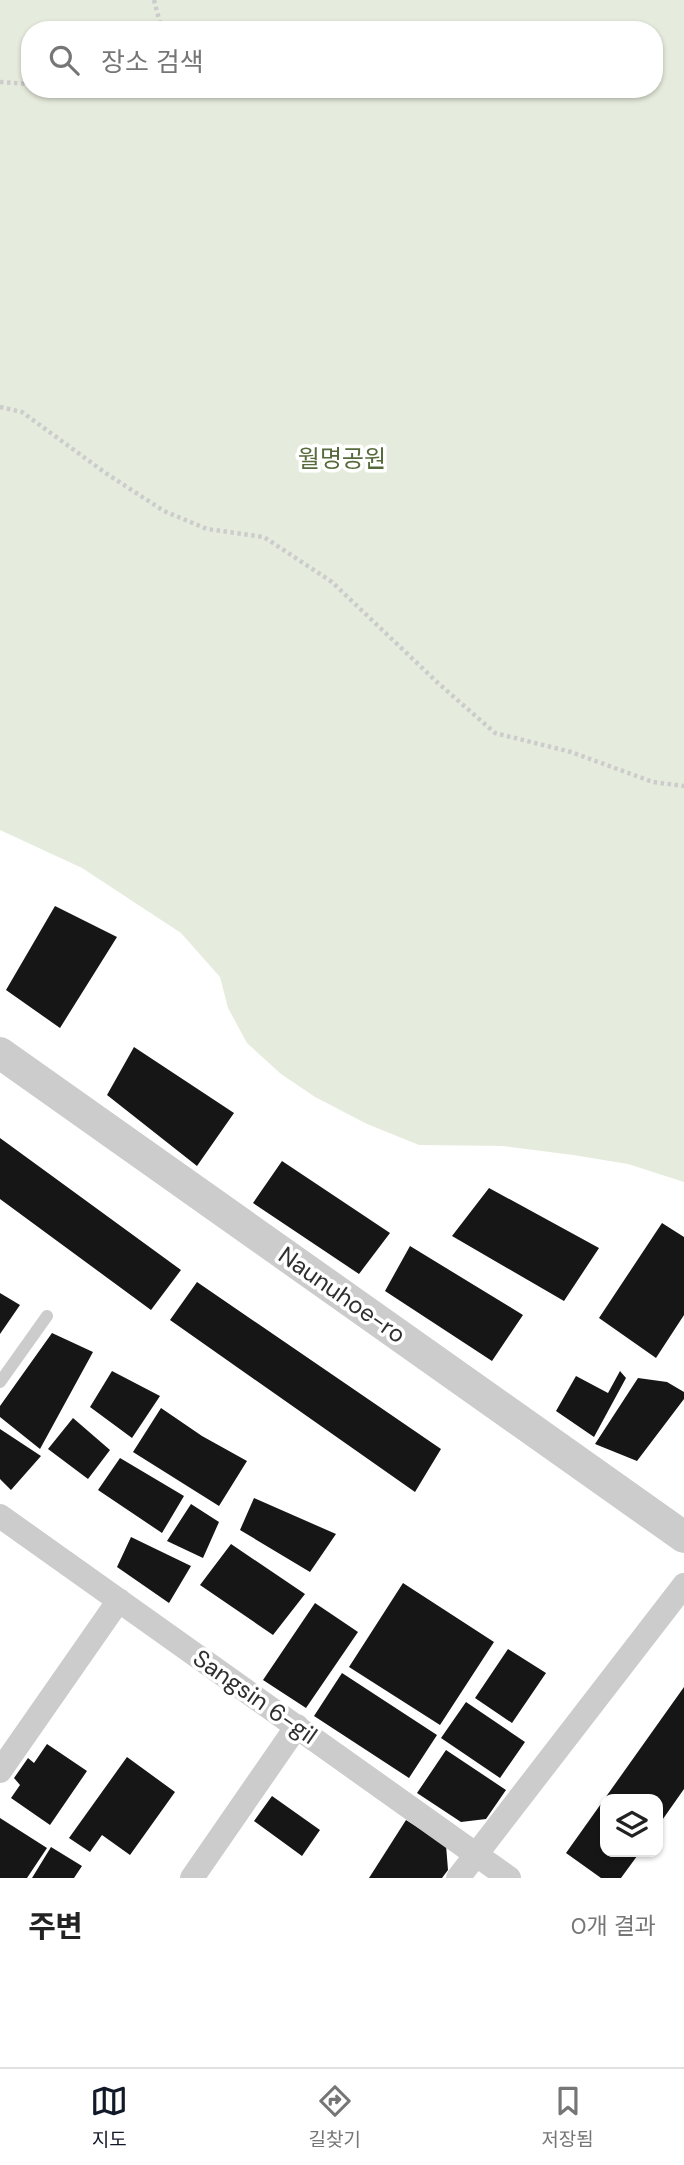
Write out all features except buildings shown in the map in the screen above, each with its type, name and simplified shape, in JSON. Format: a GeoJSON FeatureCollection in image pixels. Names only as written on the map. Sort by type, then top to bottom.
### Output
{"type":"FeatureCollection","features":[{"type":"Feature","properties":{"kind":"street","name":"Naunuhoe-ro"},"geometry":{"type":"LineString","coordinates":[[0,1053],[684,1537]]}},
{"type":"Feature","properties":{"kind":"street","name":"Sangsin 6-gil"},"geometry":{"type":"LineString","coordinates":[[0,1516],[509,1878]]}},
{"type":"Feature","properties":{"kind":"street"},"geometry":{"type":"LineString","coordinates":[[458,1878],[684,1585]]}},
{"type":"Feature","properties":{"kind":"street"},"geometry":{"type":"LineString","coordinates":[[0,1771],[118,1600]]}},
{"type":"Feature","properties":{"kind":"street"},"geometry":{"type":"LineString","coordinates":[[192,1878],[297,1727]]}},
{"type":"Feature","properties":{"kind":"lane"},"geometry":{"type":"LineString","coordinates":[[0,1382],[47,1316]]}},
{"type":"Feature","properties":{"kind":"path"},"geometry":{"type":"LineString","coordinates":[[154,0],[159,21]]}},
{"type":"Feature","properties":{"kind":"path"},"geometry":{"type":"LineString","coordinates":[[0,82],[21,83]]}},
{"type":"Feature","properties":{"kind":"path"},"geometry":{"type":"LineString","coordinates":[[0,407],[22,412],[164,512],[207,529],[264,537],[332,582],[495,733],[571,752],[653,782],[684,786]]}},
{"type":"Feature","properties":{"kind":"green space","name":"월명공원"},"geometry":{"type":"Polygon","coordinates":[[[0,0],[684,0],[684,1182],[628,1164],[573,1155],[503,1146],[419,1145],[367,1124],[315,1097],[281,1074],[247,1043],[228,1008],[220,977],[181,933],[82,868],[0,830],[0,0]]]}}]}
